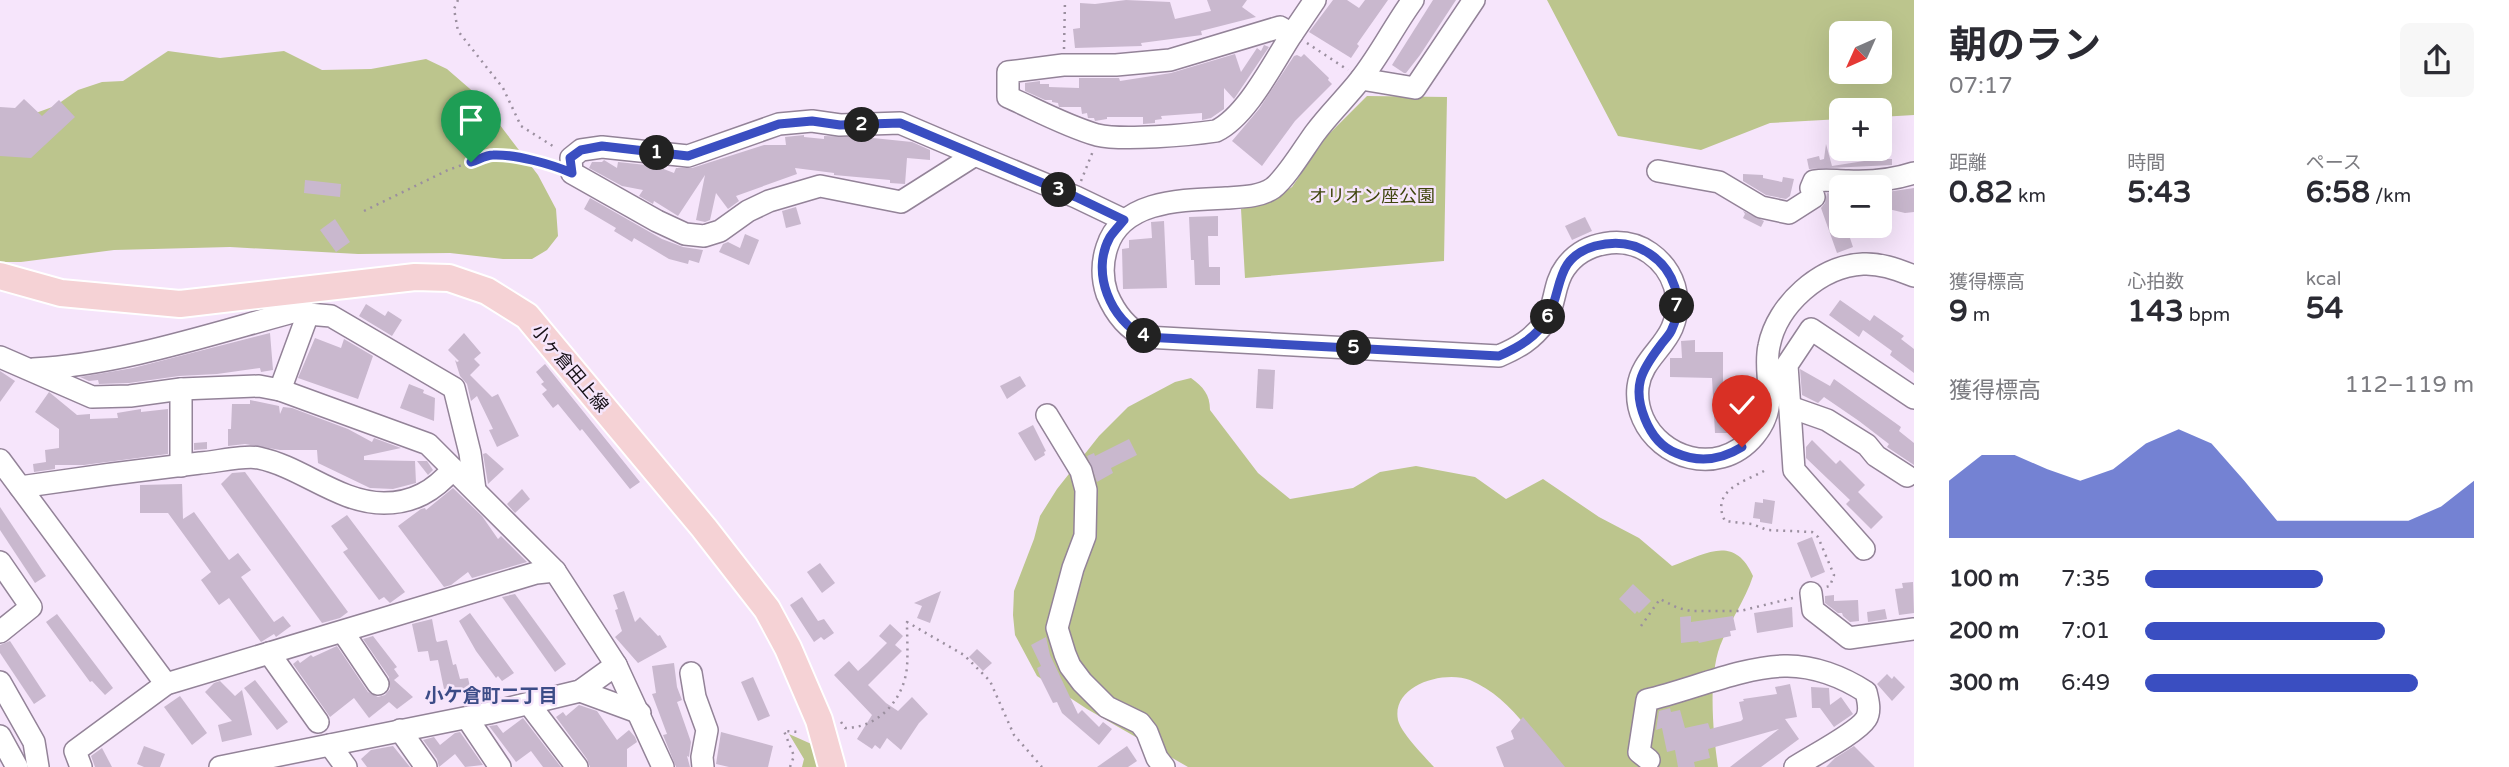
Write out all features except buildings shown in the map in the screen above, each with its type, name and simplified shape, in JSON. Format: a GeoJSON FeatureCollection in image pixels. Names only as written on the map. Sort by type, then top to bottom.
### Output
{"type":"FeatureCollection","features":[{"type":"Feature","properties":{"kind":"main road","name":"小ヶ倉田上線"},"geometry":{"type":"LineString","coordinates":[[0,276],[61,293],[180,304],[415,277],[449,278],[487,291],[527,316],[704,528],[767,609],[788,648],[818,723],[832,767]]}},
{"type":"Feature","properties":{"kind":"street"},"geometry":{"type":"LineString","coordinates":[[1292,34],[1280,27],[1170,60],[1116,65],[1063,65],[1008,72],[1008,97],[1052,118],[1099,135],[1118,137],[1200,133],[1223,128],[1240,111],[1315,0]]}},
{"type":"Feature","properties":{"kind":"street"},"geometry":{"type":"LineString","coordinates":[[1413,0],[1361,79],[1321,125],[1274,187],[1247,196],[1175,201],[1146,209],[1124,220],[1110,238],[1104,256],[1103,272],[1106,292],[1118,315],[1133,331],[1145,337],[1499,356],[1519,347],[1536,334],[1547,320],[1564,268],[1578,253],[1611,243],[1641,247],[1661,261],[1671,274],[1675,286],[1678,304],[1672,328],[1644,367],[1638,388],[1641,410],[1649,428],[1662,445],[1676,453],[1694,459],[1713,459],[1730,454],[1754,437],[1778,378],[1811,329],[1914,398]]}},
{"type":"Feature","properties":{"kind":"street"},"geometry":{"type":"LineString","coordinates":[[1361,79],[1415,88],[1474,0]]}},
{"type":"Feature","properties":{"kind":"street"},"geometry":{"type":"LineString","coordinates":[[975,155],[901,202],[820,186],[769,201],[748,211],[720,231],[704,236],[685,234],[657,221],[571,166],[581,150],[602,146],[688,156],[779,124],[812,121],[840,125],[900,123],[1076,197],[1124,220]]}},
{"type":"Feature","properties":{"kind":"street"},"geometry":{"type":"LineString","coordinates":[[1658,171],[1719,182],[1761,207],[1789,213],[1814,197],[1811,188],[1814,181],[1856,182],[1898,178],[1914,173]]}},
{"type":"Feature","properties":{"kind":"street"},"geometry":{"type":"LineString","coordinates":[[1864,550],[1794,470],[1790,407],[1778,378],[1769,344],[1780,318],[1800,293],[1817,279],[1841,268],[1863,264],[1893,268],[1914,276]]}},
{"type":"Feature","properties":{"kind":"street"},"geometry":{"type":"LineString","coordinates":[[27,369],[88,363],[303,310],[308,314],[331,316],[454,388],[470,453],[475,490]]}},
{"type":"Feature","properties":{"kind":"street"},"geometry":{"type":"LineString","coordinates":[[280,390],[308,314]]}},
{"type":"Feature","properties":{"kind":"street"},"geometry":{"type":"LineString","coordinates":[[0,357],[92,397],[130,396],[181,389],[259,386],[280,390],[428,444],[555,572],[616,665],[663,767]]}},
{"type":"Feature","properties":{"kind":"street"},"geometry":{"type":"LineString","coordinates":[[181,389],[181,466]]}},
{"type":"Feature","properties":{"kind":"street"},"geometry":{"type":"LineString","coordinates":[[1790,407],[1827,420],[1867,445],[1876,456],[1907,476]]}},
{"type":"Feature","properties":{"kind":"street"},"geometry":{"type":"LineString","coordinates":[[1047,415],[1081,471],[1086,490],[1085,537],[1060,610],[1057,628],[1061,641],[1070,666],[1107,708],[1140,723],[1164,767]]}},
{"type":"Feature","properties":{"kind":"street"},"geometry":{"type":"LineString","coordinates":[[20,487],[257,457],[352,497],[367,502],[384,503],[414,500],[436,486],[453,469]]}},
{"type":"Feature","properties":{"kind":"street"},"geometry":{"type":"LineString","coordinates":[[0,460],[166,684]]}},
{"type":"Feature","properties":{"kind":"street"},"geometry":{"type":"LineString","coordinates":[[0,562],[31,607],[0,632]]}},
{"type":"Feature","properties":{"kind":"street"},"geometry":{"type":"LineString","coordinates":[[80,767],[75,751],[166,684],[545,570],[555,572]]}},
{"type":"Feature","properties":{"kind":"street"},"geometry":{"type":"LineString","coordinates":[[1811,593],[1813,610],[1849,638],[1914,629]]}},
{"type":"Feature","properties":{"kind":"street"},"geometry":{"type":"LineString","coordinates":[[343,632],[379,684]]}},
{"type":"Feature","properties":{"kind":"street"},"geometry":{"type":"LineString","coordinates":[[270,653],[318,722]]}},
{"type":"Feature","properties":{"kind":"street"},"geometry":{"type":"LineString","coordinates":[[220,767],[467,718],[580,691],[616,665]]}},
{"type":"Feature","properties":{"kind":"street"},"geometry":{"type":"LineString","coordinates":[[1649,760],[1639,752],[1647,700],[1745,673],[1784,666],[1811,668],[1849,681],[1866,691],[1869,705],[1866,719],[1848,734],[1795,767]]}},
{"type":"Feature","properties":{"kind":"street"},"geometry":{"type":"LineString","coordinates":[[691,673],[697,704],[708,730],[702,757],[703,767]]}},
{"type":"Feature","properties":{"kind":"street"},"geometry":{"type":"LineString","coordinates":[[0,682],[34,742],[38,767]]}},
{"type":"Feature","properties":{"kind":"street"},"geometry":{"type":"LineString","coordinates":[[580,691],[640,713]]}},
{"type":"Feature","properties":{"kind":"street"},"geometry":{"type":"LineString","coordinates":[[529,704],[577,767]]}},
{"type":"Feature","properties":{"kind":"street"},"geometry":{"type":"LineString","coordinates":[[467,718],[500,767]]}},
{"type":"Feature","properties":{"kind":"street"},"geometry":{"type":"LineString","coordinates":[[400,730],[426,767]]}},
{"type":"Feature","properties":{"kind":"street"},"geometry":{"type":"LineString","coordinates":[[0,736],[17,767]]}},
{"type":"Feature","properties":{"kind":"street"},"geometry":{"type":"LineString","coordinates":[[330,744],[346,767]]}},
{"type":"Feature","properties":{"kind":"path"},"geometry":{"type":"LineString","coordinates":[[458,0],[454,9],[458,31],[503,88],[521,126],[571,166]]}},
{"type":"Feature","properties":{"kind":"path"},"geometry":{"type":"LineString","coordinates":[[1063,65],[1065,0]]}},
{"type":"Feature","properties":{"kind":"path"},"geometry":{"type":"LineString","coordinates":[[1292,34],[1361,79]]}},
{"type":"Feature","properties":{"kind":"path"},"geometry":{"type":"LineString","coordinates":[[1076,197],[1099,135]]}},
{"type":"Feature","properties":{"kind":"path"},"geometry":{"type":"LineString","coordinates":[[363,211],[448,170],[491,155],[559,167],[571,166]]}},
{"type":"Feature","properties":{"kind":"path"},"geometry":{"type":"LineString","coordinates":[[1641,626],[1660,599],[1691,611],[1740,611],[1830,586],[1833,575],[1818,537],[1812,532],[1767,530],[1752,524],[1725,521],[1721,512],[1722,499],[1732,488],[1764,471]]}},
{"type":"Feature","properties":{"kind":"path"},"geometry":{"type":"LineString","coordinates":[[790,767],[794,756],[784,731],[818,723],[855,728],[876,720],[892,706],[902,688],[907,668],[907,622],[964,655],[990,681],[1014,735],[1042,767]]}},
{"type":"Feature","properties":{"kind":"green space"},"geometry":{"type":"Polygon","coordinates":[[[1547,0],[1914,0],[1914,115],[1892,116],[1892,98],[1829,98],[1829,120],[1770,123],[1701,150],[1618,136],[1547,0]]]}},
{"type":"Feature","properties":{"kind":"green space"},"geometry":{"type":"Polygon","coordinates":[[[168,51],[220,58],[284,51],[322,70],[371,69],[426,59],[447,69],[477,95],[538,175],[556,209],[558,236],[547,250],[532,259],[503,259],[450,253],[358,254],[230,247],[114,250],[21,262],[0,262],[0,126],[55,106],[78,90],[102,82],[123,81],[168,51]]]}},
{"type":"Feature","properties":{"kind":"green space","name":"オリオン座公園"},"geometry":{"type":"Polygon","coordinates":[[[1367,96],[1447,97],[1444,261],[1245,278],[1241,209],[1272,200],[1292,187],[1326,137],[1367,96]]]}},
{"type":"Feature","properties":{"kind":"green space"},"geometry":{"type":"Polygon","coordinates":[[[1191,378],[1205,391],[1210,410],[1258,473],[1290,499],[1353,488],[1380,472],[1416,466],[1475,477],[1506,499],[1543,479],[1599,517],[1639,538],[1672,566],[1718,551],[1737,555],[1753,576],[1716,659],[1713,706],[1718,767],[1557,767],[1519,718],[1496,696],[1470,680],[1447,677],[1422,683],[1411,689],[1398,708],[1398,720],[1403,731],[1434,767],[1188,767],[1087,709],[1037,676],[1015,635],[1013,615],[1014,591],[1040,516],[1057,489],[1099,436],[1128,407],[1175,382],[1191,378]]]}},
{"type":"Feature","properties":{"kind":"green space"},"geometry":{"type":"Polygon","coordinates":[[[789,734],[836,755],[844,767],[802,767],[804,759],[789,734]]]}},
{"type":"Feature","properties":{"kind":"district","name":"小ケ倉町二丁目"},"geometry":{"type":"Point","coordinates":[491,696]}},
{"type":"Feature","properties":{"kind":"route"},"geometry":{"type":"LineString","coordinates":[[471,162],[491,155],[512,157],[559,167],[572,173],[570,158],[581,150],[602,146],[688,156],[779,124],[812,121],[840,125],[900,123],[1124,220],[1110,238],[1104,256],[1106,292],[1118,315],[1133,331],[1145,337],[1499,356],[1519,347],[1536,334],[1547,320],[1564,268],[1578,253],[1611,243],[1629,244],[1641,247],[1661,261],[1671,274],[1678,304],[1672,328],[1644,367],[1638,388],[1641,410],[1649,428],[1662,445],[1694,459],[1713,459],[1742,447]]}}]}
